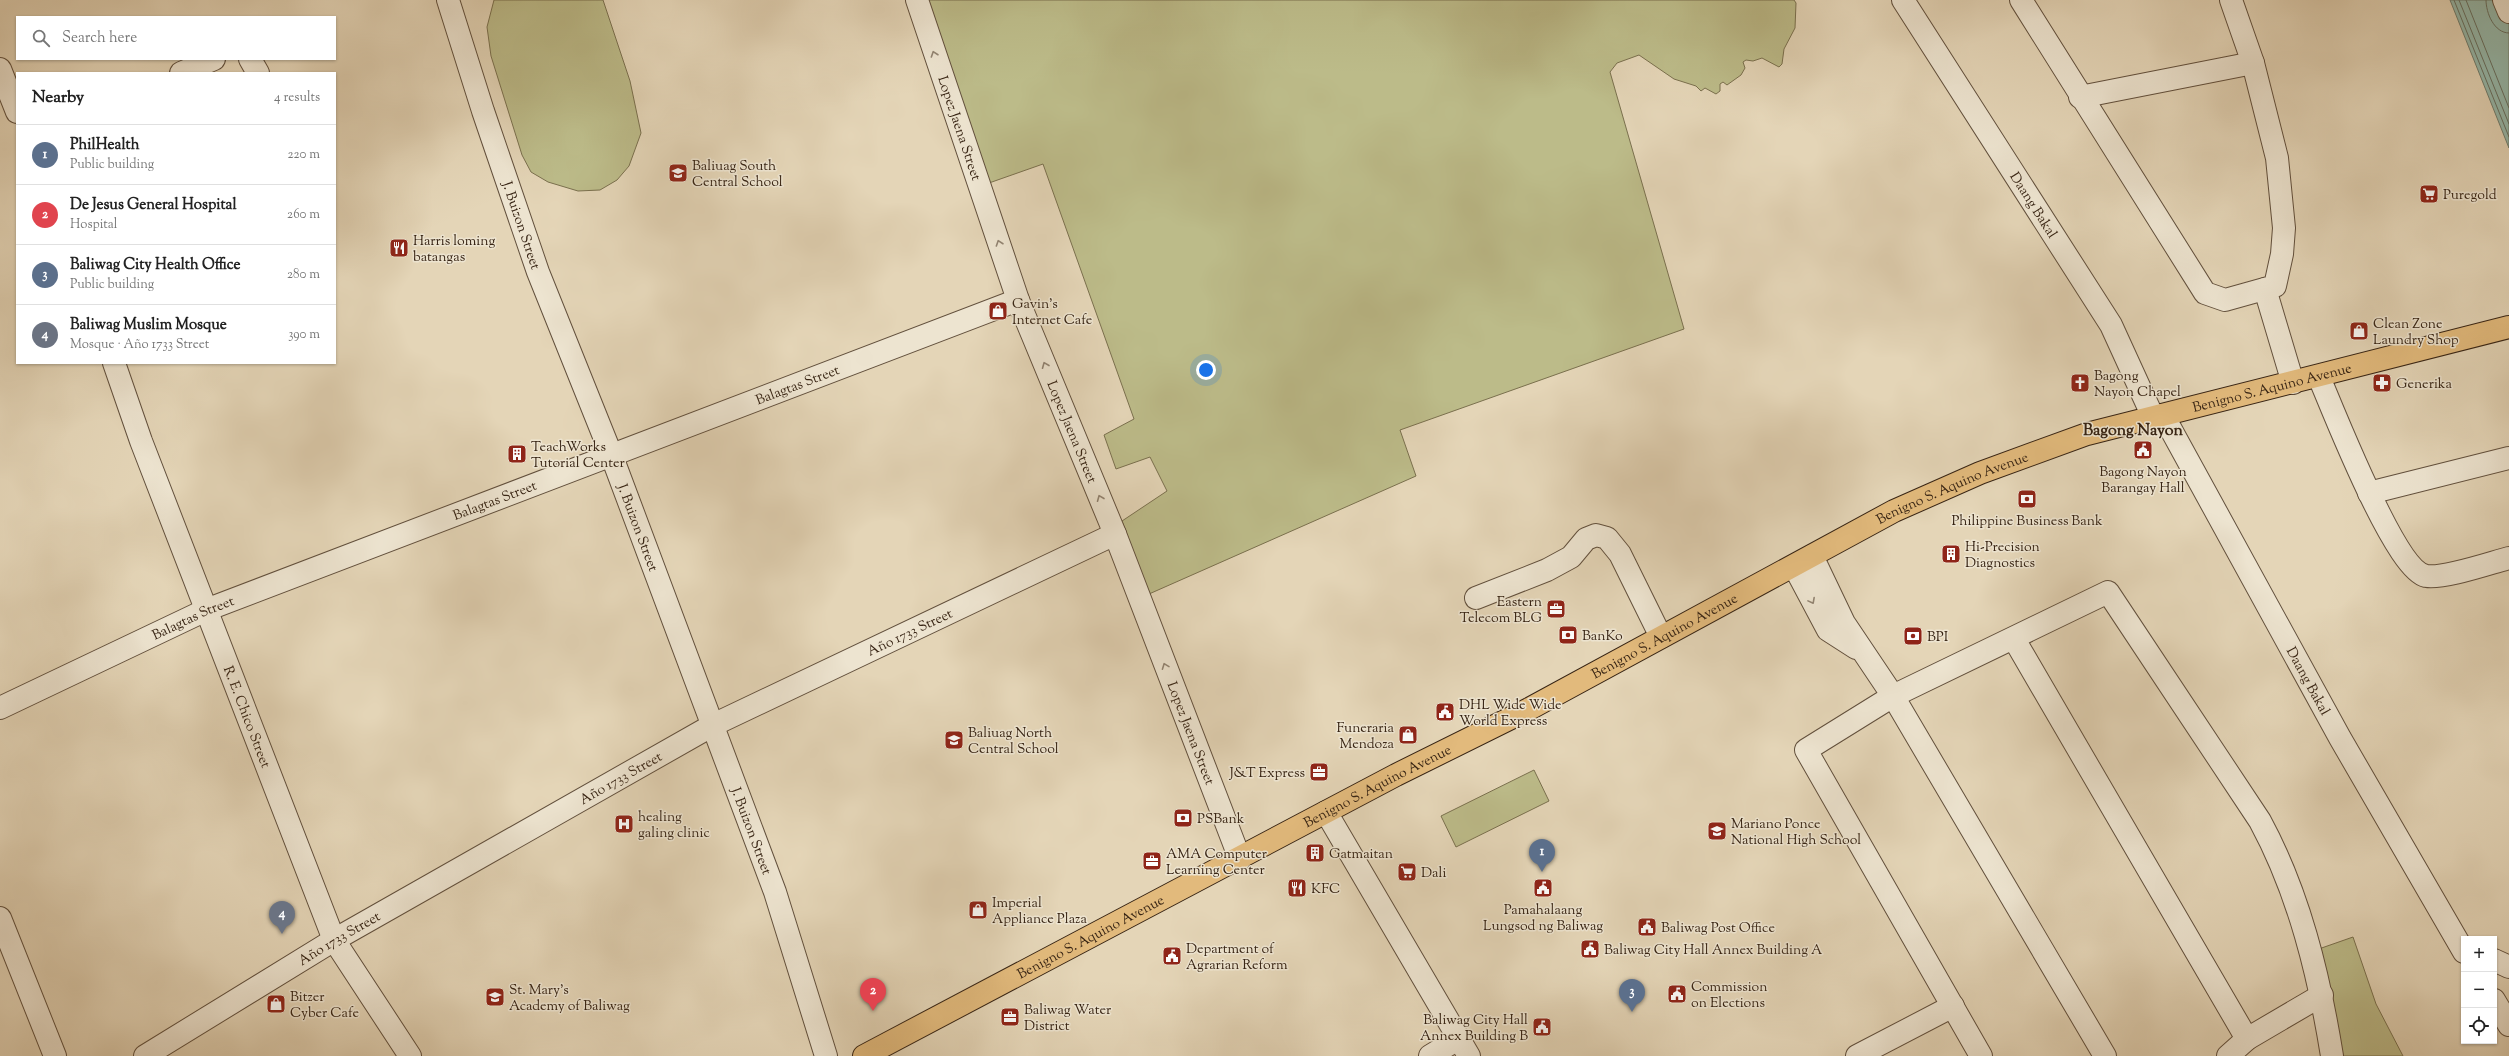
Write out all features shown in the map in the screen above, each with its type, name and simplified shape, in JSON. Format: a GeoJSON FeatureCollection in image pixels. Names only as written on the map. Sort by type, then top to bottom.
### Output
{"type":"FeatureCollection","features":[{"type":"Feature","properties":{"kind":"main road","name":"Benigno S. Aquino Avenue"},"geometry":{"type":"LineString","coordinates":[[864,1056],[1240,859],[1326,812],[1536,706],[1660,637],[1894,511],[1980,473],[2087,434],[2319,377],[2509,327]]}},
{"type":"Feature","properties":{"kind":"street","name":"J. Buizon Street"},"geometry":{"type":"LineString","coordinates":[[448,0],[483,111],[538,272],[611,454],[713,725],[778,903],[826,1056]]}},
{"type":"Feature","properties":{"kind":"street","name":"Lopez Jaena Street"},"geometry":{"type":"LineString","coordinates":[[916,0],[1018,300],[1115,534],[1240,859]]}},
{"type":"Feature","properties":{"kind":"street","name":"Daang Bakal"},"geometry":{"type":"LineString","coordinates":[[1903,0],[2111,325],[2158,416],[2340,738],[2461,945]]}},
{"type":"Feature","properties":{"kind":"street"},"geometry":{"type":"LineString","coordinates":[[2021,0],[2080,97],[2205,293],[2225,300],[2275,286],[2282,254],[2284,228],[2278,158],[2252,63],[2231,0]]}},
{"type":"Feature","properties":{"kind":"street"},"geometry":{"type":"LineString","coordinates":[[2504,0],[2509,12]]}},
{"type":"Feature","properties":{"kind":"street"},"geometry":{"type":"LineString","coordinates":[[183,72],[212,60]]}},
{"type":"Feature","properties":{"kind":"street"},"geometry":{"type":"LineString","coordinates":[[251,60],[257,72]]}},
{"type":"Feature","properties":{"kind":"street"},"geometry":{"type":"LineString","coordinates":[[2080,97],[2252,63]]}},
{"type":"Feature","properties":{"kind":"street"},"geometry":{"type":"LineString","coordinates":[[0,69],[16,109]]}},
{"type":"Feature","properties":{"kind":"street"},"geometry":{"type":"LineString","coordinates":[[2265,289],[2293,383]]}},
{"type":"Feature","properties":{"kind":"street","name":"Balagtas Street"},"geometry":{"type":"LineString","coordinates":[[0,708],[206,610],[611,454],[775,394],[1018,300]]}},
{"type":"Feature","properties":{"kind":"street","name":"R. E. Chico Street"},"geometry":{"type":"LineString","coordinates":[[114,364],[206,610],[334,940],[410,1056]]}},
{"type":"Feature","properties":{"kind":"street"},"geometry":{"type":"LineString","coordinates":[[2319,377],[2369,493],[2402,552],[2425,576],[2440,576],[2509,558]]}},
{"type":"Feature","properties":{"kind":"street"},"geometry":{"type":"LineString","coordinates":[[2369,493],[2509,458]]}},
{"type":"Feature","properties":{"kind":"street","name":"Año 1733 Street"},"geometry":{"type":"LineString","coordinates":[[144,1056],[334,940],[713,725],[1115,534]]}},
{"type":"Feature","properties":{"kind":"street"},"geometry":{"type":"LineString","coordinates":[[1476,598],[1547,570],[1571,557],[1586,538],[1596,535],[1608,538],[1620,554],[1660,637]]}},
{"type":"Feature","properties":{"kind":"street"},"geometry":{"type":"LineString","coordinates":[[1803,561],[1893,696],[2105,1056]]}},
{"type":"Feature","properties":{"kind":"street"},"geometry":{"type":"LineString","coordinates":[[1981,1056],[1806,750],[1893,696],[2014,639],[2108,592],[2260,821],[2278,853],[2290,885],[2322,995],[2332,1056]]}},
{"type":"Feature","properties":{"kind":"street"},"geometry":{"type":"LineString","coordinates":[[2014,639],[2247,1039]]}},
{"type":"Feature","properties":{"kind":"street"},"geometry":{"type":"LineString","coordinates":[[1326,812],[1463,1048],[1430,1056]]}},
{"type":"Feature","properties":{"kind":"street"},"geometry":{"type":"LineString","coordinates":[[0,918],[55,1056]]}},
{"type":"Feature","properties":{"kind":"street"},"geometry":{"type":"LineString","coordinates":[[2497,961],[2509,966]]}},
{"type":"Feature","properties":{"kind":"street"},"geometry":{"type":"LineString","coordinates":[[2228,1056],[2247,1039],[2322,995]]}},
{"type":"Feature","properties":{"kind":"street"},"geometry":{"type":"LineString","coordinates":[[2497,1005],[2509,1025]]}},
{"type":"Feature","properties":{"kind":"street"},"geometry":{"type":"LineString","coordinates":[[1857,1056],[1953,1006]]}},
{"type":"Feature","properties":{"kind":"shaded area"},"geometry":{"type":"Polygon","coordinates":[[[494,0],[603,0],[630,81],[641,133],[629,166],[617,180],[600,190],[578,191],[548,182],[531,172],[522,155],[491,56],[487,27],[494,0]]]}},
{"type":"Feature","properties":{"kind":"shaded area"},"geometry":{"type":"Polygon","coordinates":[[[928,0],[1794,0],[1796,3],[1795,28],[1784,49],[1782,64],[1779,67],[1762,58],[1753,61],[1746,60],[1743,62],[1745,68],[1741,75],[1727,85],[1723,82],[1720,84],[1720,91],[1716,94],[1705,88],[1701,91],[1696,86],[1674,79],[1639,55],[1617,63],[1610,72],[1684,329],[1400,430],[1416,476],[1149,594],[1122,521],[1167,491],[1150,457],[1116,469],[1104,435],[1134,419],[1043,164],[989,183],[928,0]]]}},
{"type":"Feature","properties":{"kind":"shaded area"},"geometry":{"type":"Polygon","coordinates":[[[1534,770],[1549,801],[1456,847],[1441,816],[1534,770]]]}},
{"type":"Feature","properties":{"kind":"shaded area"},"geometry":{"type":"Polygon","coordinates":[[[2353,937],[2376,1004],[2403,1056],[2333,1056],[2313,951],[2353,937]]]}},
{"type":"Feature","properties":{"kind":"water"},"geometry":{"type":"Polygon","coordinates":[[[2450,0],[2500,0],[2509,23],[2509,148],[2450,0]]]}},
{"type":"Feature","properties":{"kind":"place","name":"Baliuag South Central School"},"geometry":{"type":"Point","coordinates":[678,173]}},
{"type":"Feature","properties":{"kind":"place","name":"Puregold"},"geometry":{"type":"Point","coordinates":[2429,194]}},
{"type":"Feature","properties":{"kind":"place","name":"Harris loming batangas"},"geometry":{"type":"Point","coordinates":[399,248]}},
{"type":"Feature","properties":{"kind":"place","name":"Gavin's Internet Cafe"},"geometry":{"type":"Point","coordinates":[998,311]}},
{"type":"Feature","properties":{"kind":"place","name":"Clean Zone Laundry Shop"},"geometry":{"type":"Point","coordinates":[2359,331]}},
{"type":"Feature","properties":{"kind":"place","name":"Bagong Nayon Chapel"},"geometry":{"type":"Point","coordinates":[2080,383]}},
{"type":"Feature","properties":{"kind":"place","name":"Generika"},"geometry":{"type":"Point","coordinates":[2382,383]}},
{"type":"Feature","properties":{"kind":"place","name":"Bagong Nayon Barangay Hall"},"geometry":{"type":"Point","coordinates":[2143,450]}},
{"type":"Feature","properties":{"kind":"place","name":"TeachWorks Tutorial Center"},"geometry":{"type":"Point","coordinates":[517,454]}},
{"type":"Feature","properties":{"kind":"place","name":"Philippine Business Bank"},"geometry":{"type":"Point","coordinates":[2027,499]}},
{"type":"Feature","properties":{"kind":"place","name":"Hi-Precision Diagnostics"},"geometry":{"type":"Point","coordinates":[1951,554]}},
{"type":"Feature","properties":{"kind":"place","name":"Eastern Telecom BLG"},"geometry":{"type":"Point","coordinates":[1556,609]}},
{"type":"Feature","properties":{"kind":"place","name":"BanKo"},"geometry":{"type":"Point","coordinates":[1568,635]}},
{"type":"Feature","properties":{"kind":"place","name":"BPI"},"geometry":{"type":"Point","coordinates":[1913,636]}},
{"type":"Feature","properties":{"kind":"place","name":"DHL Wide Wide World Express"},"geometry":{"type":"Point","coordinates":[1445,712]}},
{"type":"Feature","properties":{"kind":"place","name":"Funeraria Mendoza"},"geometry":{"type":"Point","coordinates":[1408,735]}},
{"type":"Feature","properties":{"kind":"place","name":"Baliuag North Central School"},"geometry":{"type":"Point","coordinates":[954,740]}},
{"type":"Feature","properties":{"kind":"place","name":"J&T Express"},"geometry":{"type":"Point","coordinates":[1319,772]}},
{"type":"Feature","properties":{"kind":"place","name":"PSBank"},"geometry":{"type":"Point","coordinates":[1183,818]}},
{"type":"Feature","properties":{"kind":"place","name":"healing galing clinic"},"geometry":{"type":"Point","coordinates":[624,824]}},
{"type":"Feature","properties":{"kind":"place","name":"Mariano Ponce National High School"},"geometry":{"type":"Point","coordinates":[1717,831]}},
{"type":"Feature","properties":{"kind":"place","name":"Gatmaitan"},"geometry":{"type":"Point","coordinates":[1315,853]}},
{"type":"Feature","properties":{"kind":"place","name":"AMA Computer Learning Center"},"geometry":{"type":"Point","coordinates":[1152,861]}},
{"type":"Feature","properties":{"kind":"place","name":"Dali"},"geometry":{"type":"Point","coordinates":[1407,872]}},
{"type":"Feature","properties":{"kind":"place","name":"PhilHealth"},"geometry":{"type":"Point","coordinates":[1542,872]}},
{"type":"Feature","properties":{"kind":"place","name":"KFC"},"geometry":{"type":"Point","coordinates":[1297,888]}},
{"type":"Feature","properties":{"kind":"place","name":"Pamahalaang Lungsod ng Baliwag"},"geometry":{"type":"Point","coordinates":[1543,888]}},
{"type":"Feature","properties":{"kind":"place","name":"Imperial Appliance Plaza"},"geometry":{"type":"Point","coordinates":[978,910]}},
{"type":"Feature","properties":{"kind":"place","name":"Baliwag Post Office"},"geometry":{"type":"Point","coordinates":[1647,927]}},
{"type":"Feature","properties":{"kind":"place","name":"Baliwag Muslim Mosque"},"geometry":{"type":"Point","coordinates":[282,934]}},
{"type":"Feature","properties":{"kind":"place","name":"Baliwag City Hall Annex Building A"},"geometry":{"type":"Point","coordinates":[1590,949]}},
{"type":"Feature","properties":{"kind":"place","name":"Department of Agrarian Reform"},"geometry":{"type":"Point","coordinates":[1172,956]}},
{"type":"Feature","properties":{"kind":"place","name":"Commission on Elections"},"geometry":{"type":"Point","coordinates":[1677,994]}},
{"type":"Feature","properties":{"kind":"place","name":"St. Mary's Academy of Baliwag"},"geometry":{"type":"Point","coordinates":[495,997]}},
{"type":"Feature","properties":{"kind":"place","name":"Bitzer Cyber Cafe"},"geometry":{"type":"Point","coordinates":[276,1004]}},
{"type":"Feature","properties":{"kind":"place","name":"De Jesus General Hospital"},"geometry":{"type":"Point","coordinates":[873,1011]}},
{"type":"Feature","properties":{"kind":"place","name":"Baliwag City Health Office"},"geometry":{"type":"Point","coordinates":[1632,1012]}},
{"type":"Feature","properties":{"kind":"place","name":"Baliwag Water District"},"geometry":{"type":"Point","coordinates":[1010,1017]}},
{"type":"Feature","properties":{"kind":"place","name":"Baliwag City Hall Annex Building B"},"geometry":{"type":"Point","coordinates":[1542,1027]}},
{"type":"Feature","properties":{"kind":"district","name":"Bagong Nayon"},"geometry":{"type":"Point","coordinates":[2133,429]}}]}
